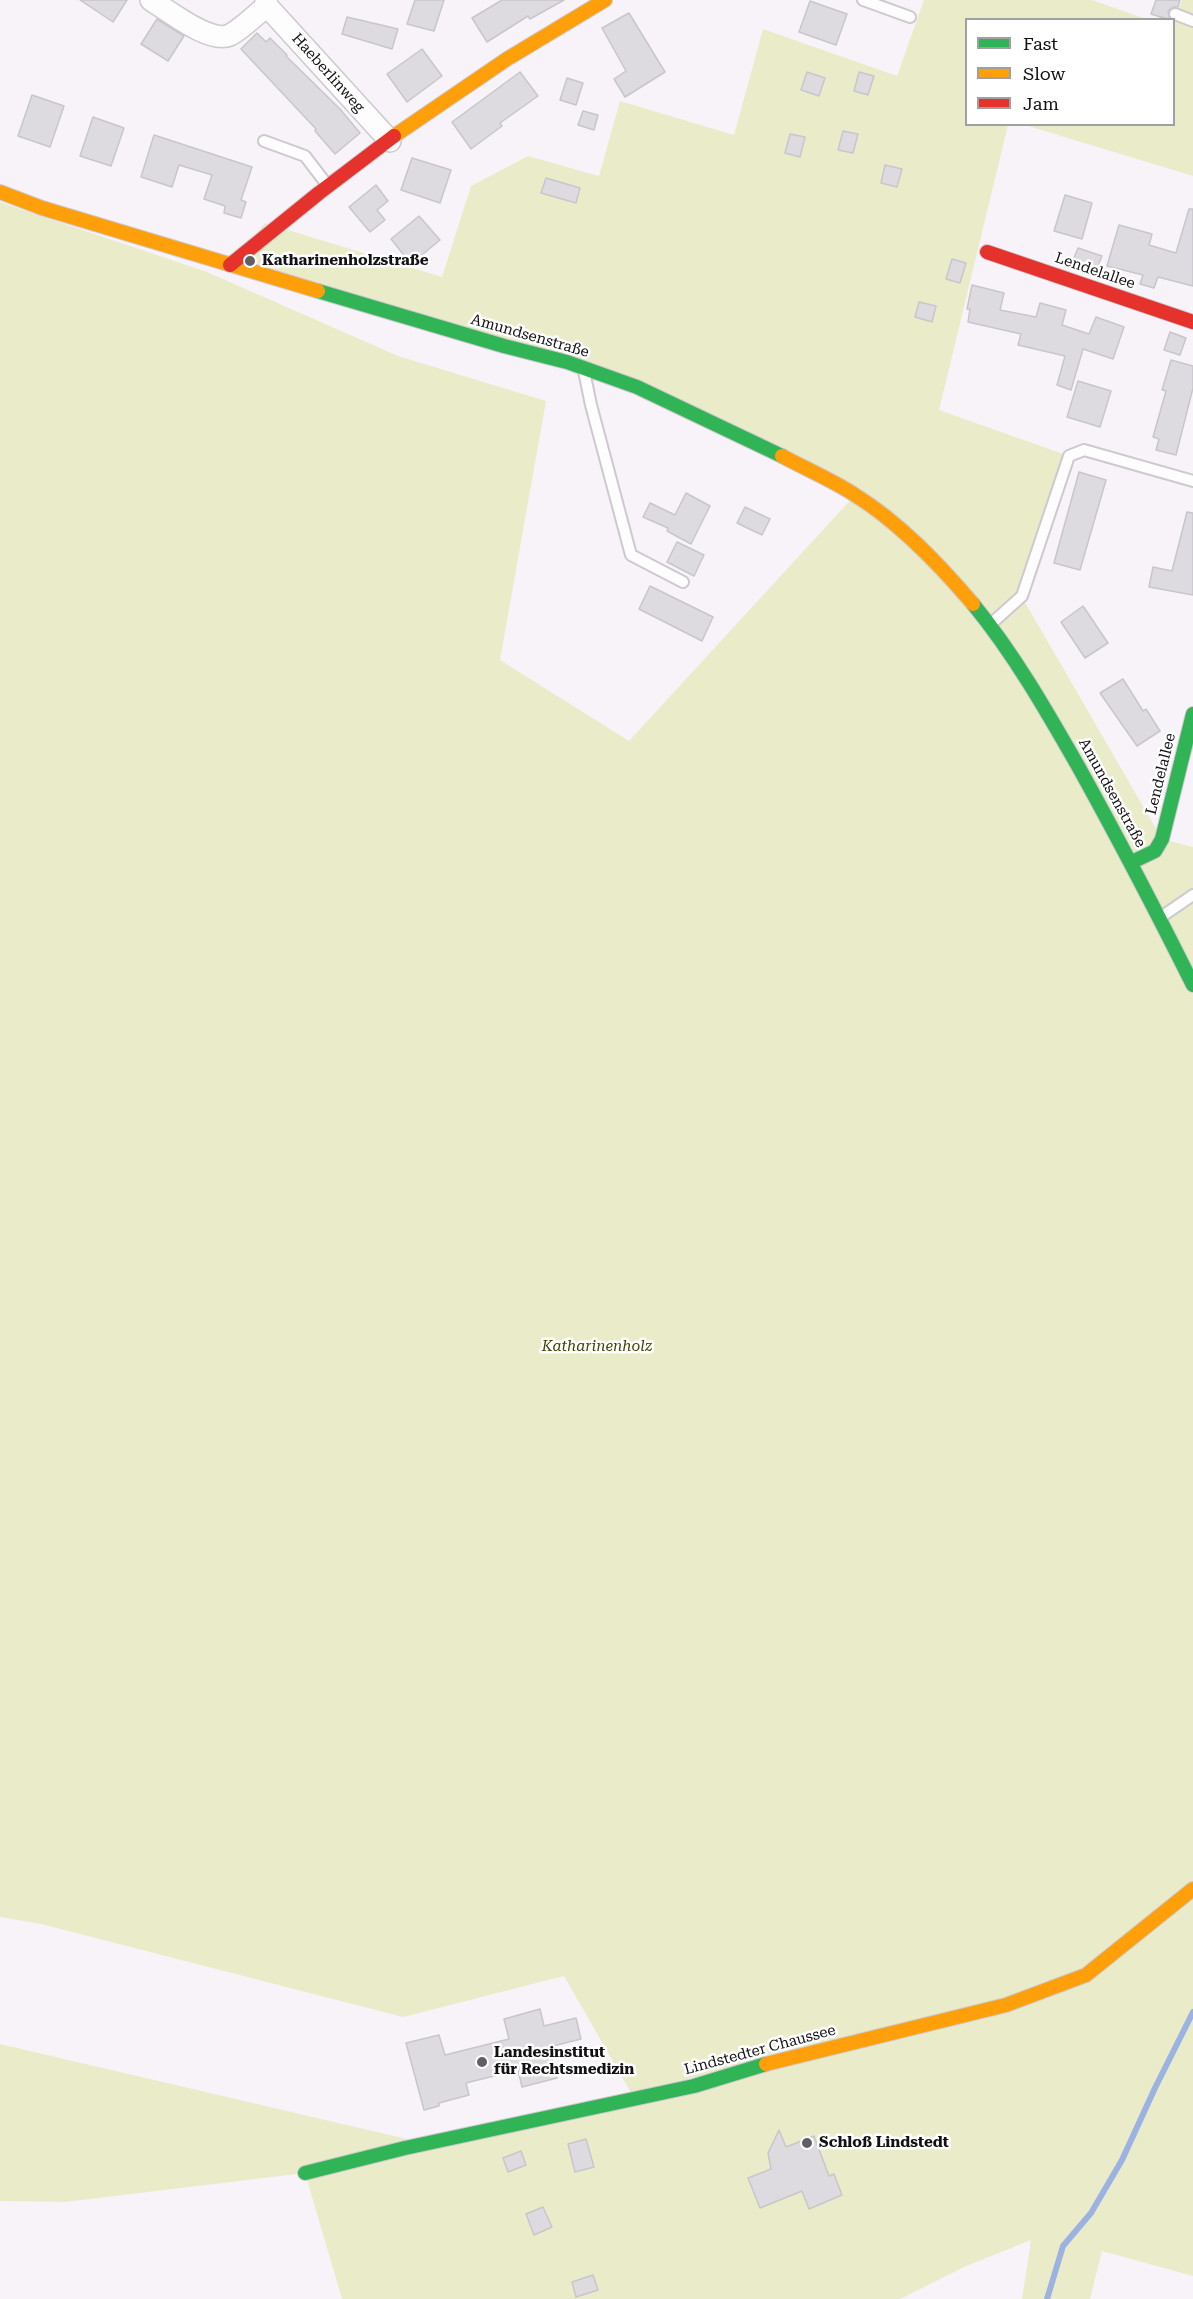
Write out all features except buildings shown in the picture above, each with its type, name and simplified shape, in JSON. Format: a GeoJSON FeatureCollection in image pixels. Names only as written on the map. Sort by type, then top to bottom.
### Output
{"type":"FeatureCollection","features":[{"type":"Feature","properties":{"kind":"street","name":"Haeberlinweg"},"geometry":{"type":"LineString","coordinates":[[151,0],[207,34],[218,37],[230,35],[266,3],[390,141]]}},
{"type":"Feature","properties":{"kind":"street"},"geometry":{"type":"LineString","coordinates":[[230,265],[390,141],[489,70],[604,0]]}},
{"type":"Feature","properties":{"kind":"street","name":"Amundsenstraße"},"geometry":{"type":"LineString","coordinates":[[0,192],[42,208],[584,369],[637,387],[757,443],[856,495],[905,533],[948,575],[990,625],[1038,695],[1132,862],[1193,985]]}},
{"type":"Feature","properties":{"kind":"street","name":"Lendelallee"},"geometry":{"type":"LineString","coordinates":[[987,252],[1193,322]]}},
{"type":"Feature","properties":{"kind":"street","name":"Lendelallee"},"geometry":{"type":"LineString","coordinates":[[1132,862],[1155,851],[1162,839],[1193,714]]}},
{"type":"Feature","properties":{"kind":"street","name":"Lindstedter Chaussee"},"geometry":{"type":"LineString","coordinates":[[305,2173],[551,2115],[694,2086],[749,2068],[1006,2005],[1086,1975],[1193,1889]]}},
{"type":"Feature","properties":{"kind":"lane"},"geometry":{"type":"LineString","coordinates":[[863,0],[910,17]]}},
{"type":"Feature","properties":{"kind":"lane"},"geometry":{"type":"LineString","coordinates":[[1175,14],[1193,21]]}},
{"type":"Feature","properties":{"kind":"lane"},"geometry":{"type":"LineString","coordinates":[[264,141],[305,156],[329,187]]}},
{"type":"Feature","properties":{"kind":"lane"},"geometry":{"type":"LineString","coordinates":[[584,369],[587,390],[632,555],[683,582]]}},
{"type":"Feature","properties":{"kind":"lane"},"geometry":{"type":"LineString","coordinates":[[990,625],[1022,597],[1069,456],[1084,450],[1193,481]]}},
{"type":"Feature","properties":{"kind":"lane"},"geometry":{"type":"LineString","coordinates":[[1160,917],[1193,895]]}},
{"type":"Feature","properties":{"kind":"green space","name":"Katharinenholz"},"geometry":{"type":"Polygon","coordinates":[[[924,0],[1092,0],[1143,18],[965,18],[965,126],[1008,126],[939,410],[1069,456],[1022,597],[1162,839],[1193,847],[1193,2276],[1102,2251],[1090,2299],[1022,2299],[1031,2240],[964,2267],[900,2299],[342,2299],[305,2173],[65,2202],[0,2201],[0,2044],[424,2143],[634,2098],[564,1976],[403,2017],[41,1924],[0,1917],[0,202],[207,272],[398,356],[546,401],[500,660],[629,741],[855,495],[637,387],[230,265],[265,223],[442,277],[471,186],[528,156],[599,176],[620,101],[734,135],[763,29],[897,76],[924,0]]]}},
{"type":"Feature","properties":{"kind":"green space"},"geometry":{"type":"Polygon","coordinates":[[[1182,0],[1193,0],[1193,176],[1028,126],[1175,126],[1175,19],[1182,0]]]}},
{"type":"Feature","properties":{"kind":"waterway"},"geometry":{"type":"LineString","coordinates":[[1047,2299],[1063,2246],[1091,2213],[1122,2160],[1193,2012]]}},
{"type":"Feature","properties":{"kind":"traffic: fast"},"geometry":{"type":"LineString","coordinates":[[318,291],[504,346],[567,362],[637,387],[782,456]]}},
{"type":"Feature","properties":{"kind":"traffic: fast"},"geometry":{"type":"LineString","coordinates":[[973,604],[1016,662],[1042,703],[1122,847],[1193,985]]}},
{"type":"Feature","properties":{"kind":"traffic: fast"},"geometry":{"type":"LineString","coordinates":[[1132,862],[1155,851],[1162,839],[1193,714]]}},
{"type":"Feature","properties":{"kind":"traffic: fast"},"geometry":{"type":"LineString","coordinates":[[305,2173],[405,2148],[694,2086],[766,2064]]}},
{"type":"Feature","properties":{"kind":"traffic: slow"},"geometry":{"type":"LineString","coordinates":[[394,136],[507,59],[605,0]]}},
{"type":"Feature","properties":{"kind":"traffic: slow"},"geometry":{"type":"LineString","coordinates":[[0,192],[42,208],[318,291]]}},
{"type":"Feature","properties":{"kind":"traffic: slow"},"geometry":{"type":"LineString","coordinates":[[782,456],[828,479],[888,518],[933,559],[973,604]]}},
{"type":"Feature","properties":{"kind":"traffic: slow"},"geometry":{"type":"LineString","coordinates":[[766,2064],[1006,2005],[1086,1975],[1193,1889]]}},
{"type":"Feature","properties":{"kind":"traffic: jam"},"geometry":{"type":"LineString","coordinates":[[230,265],[394,136]]}},
{"type":"Feature","properties":{"kind":"traffic: jam"},"geometry":{"type":"LineString","coordinates":[[987,252],[1193,322]]}},
{"type":"Feature","properties":{"kind":"place","name":"Katharinenholzstraße"},"geometry":{"type":"Point","coordinates":[250,261]}},
{"type":"Feature","properties":{"kind":"place","name":"Landesinstitut für Rechtsmedizin"},"geometry":{"type":"Point","coordinates":[482,2062]}},
{"type":"Feature","properties":{"kind":"place","name":"Schloß Lindstedt"},"geometry":{"type":"Point","coordinates":[807,2143]}}]}
